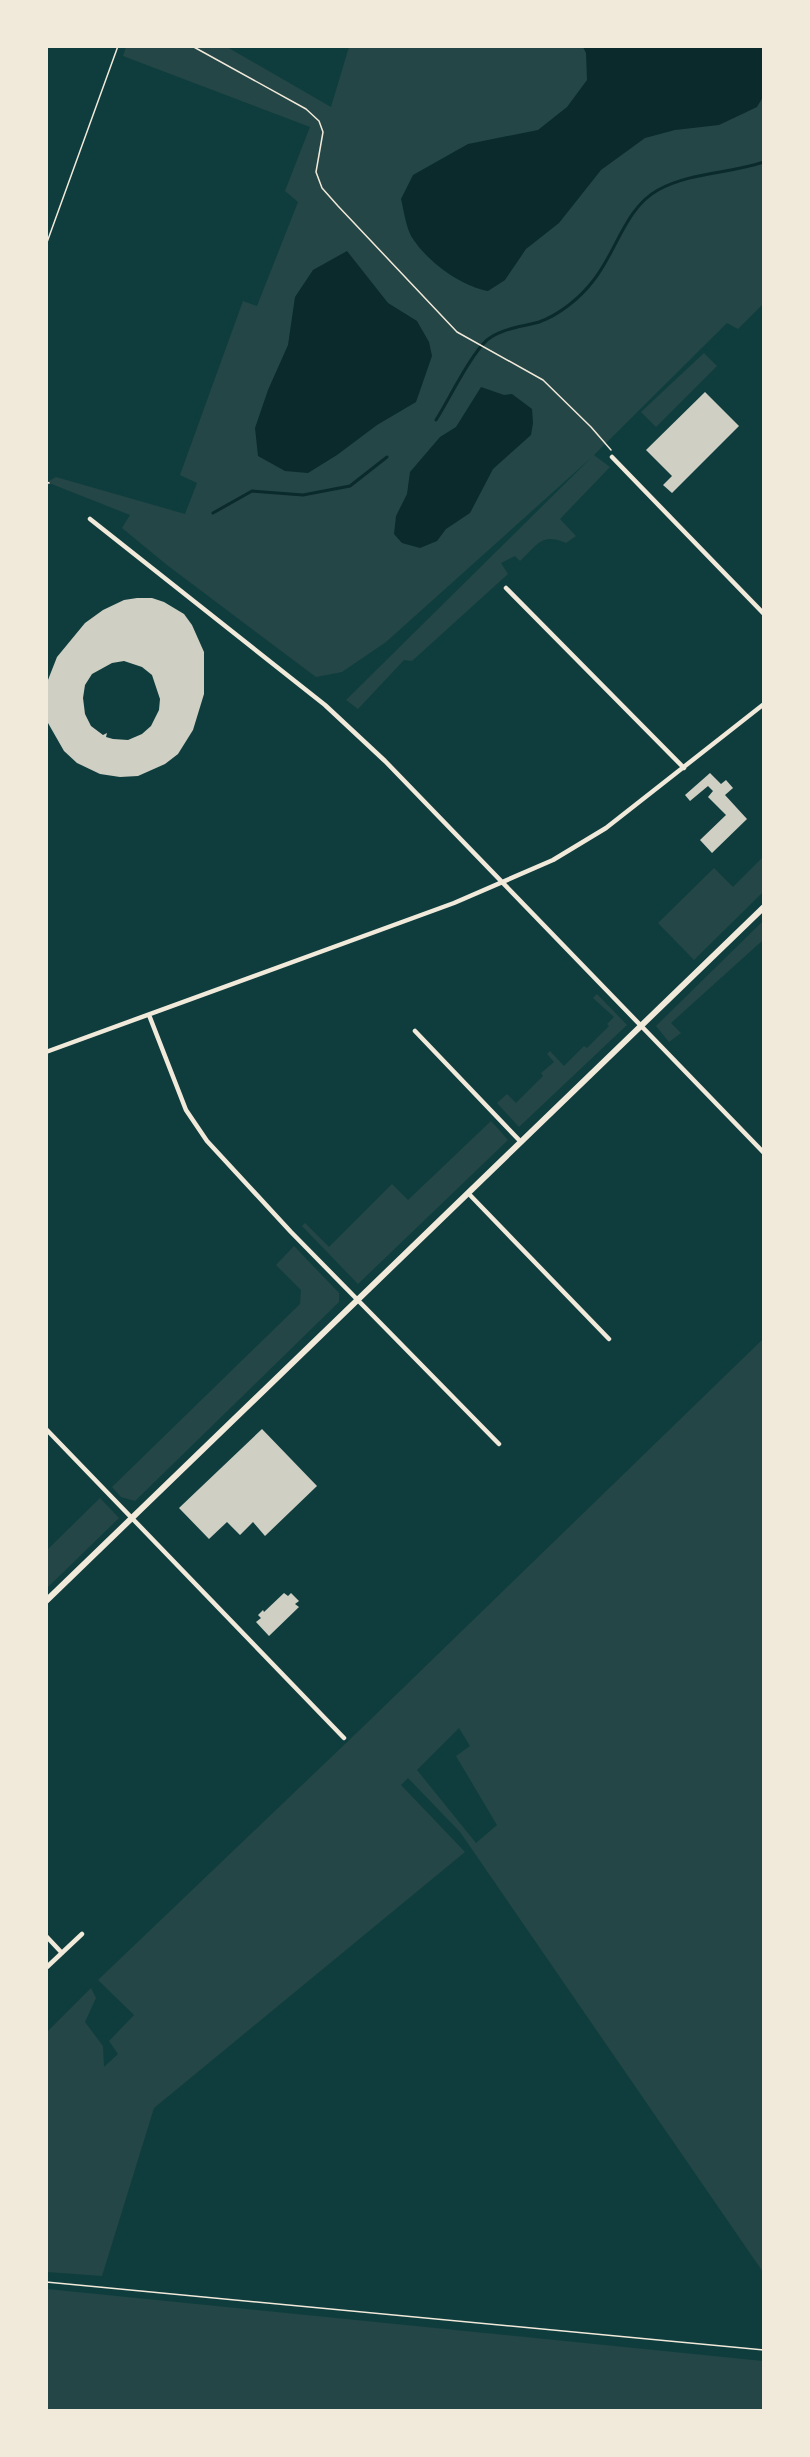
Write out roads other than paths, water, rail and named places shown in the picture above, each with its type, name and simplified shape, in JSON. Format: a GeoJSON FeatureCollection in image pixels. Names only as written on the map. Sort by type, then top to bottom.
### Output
{"type":"FeatureCollection","features":[{"type":"Feature","properties":{"kind":"street"},"geometry":{"type":"LineString","coordinates":[[612,457],[764,614]]}},
{"type":"Feature","properties":{"kind":"street"},"geometry":{"type":"LineString","coordinates":[[90,519],[326,705],[385,761],[764,1153]]}},
{"type":"Feature","properties":{"kind":"street"},"geometry":{"type":"LineString","coordinates":[[506,588],[684,768]]}},
{"type":"Feature","properties":{"kind":"street"},"geometry":{"type":"LineString","coordinates":[[46,1052],[503,884],[556,859],[606,828],[764,704]]}},
{"type":"Feature","properties":{"kind":"street"},"geometry":{"type":"LineString","coordinates":[[46,1601],[764,907]]}},
{"type":"Feature","properties":{"kind":"street"},"geometry":{"type":"LineString","coordinates":[[149,1016],[186,1110],[207,1141],[291,1232],[499,1444]]}},
{"type":"Feature","properties":{"kind":"street"},"geometry":{"type":"LineString","coordinates":[[416,1031],[521,1142]]}},
{"type":"Feature","properties":{"kind":"street"},"geometry":{"type":"LineString","coordinates":[[468,1193],[609,1339]]}},
{"type":"Feature","properties":{"kind":"street"},"geometry":{"type":"LineString","coordinates":[[46,1429],[344,1738]]}},
{"type":"Feature","properties":{"kind":"street"},"geometry":{"type":"LineString","coordinates":[[47,1967],[82,1934]]}},
{"type":"Feature","properties":{"kind":"street"},"geometry":{"type":"LineString","coordinates":[[46,1936],[62,1953]]}},
{"type":"Feature","properties":{"kind":"waterway"},"geometry":{"type":"LineString","coordinates":[[436,420],[467,366],[487,340],[506,330],[547,319],[582,294],[601,270],[629,219],[647,198],[671,184],[764,162]]}},
{"type":"Feature","properties":{"kind":"waterway"},"geometry":{"type":"LineString","coordinates":[[213,513],[252,491],[303,495],[350,486],[387,457]]}}]}
